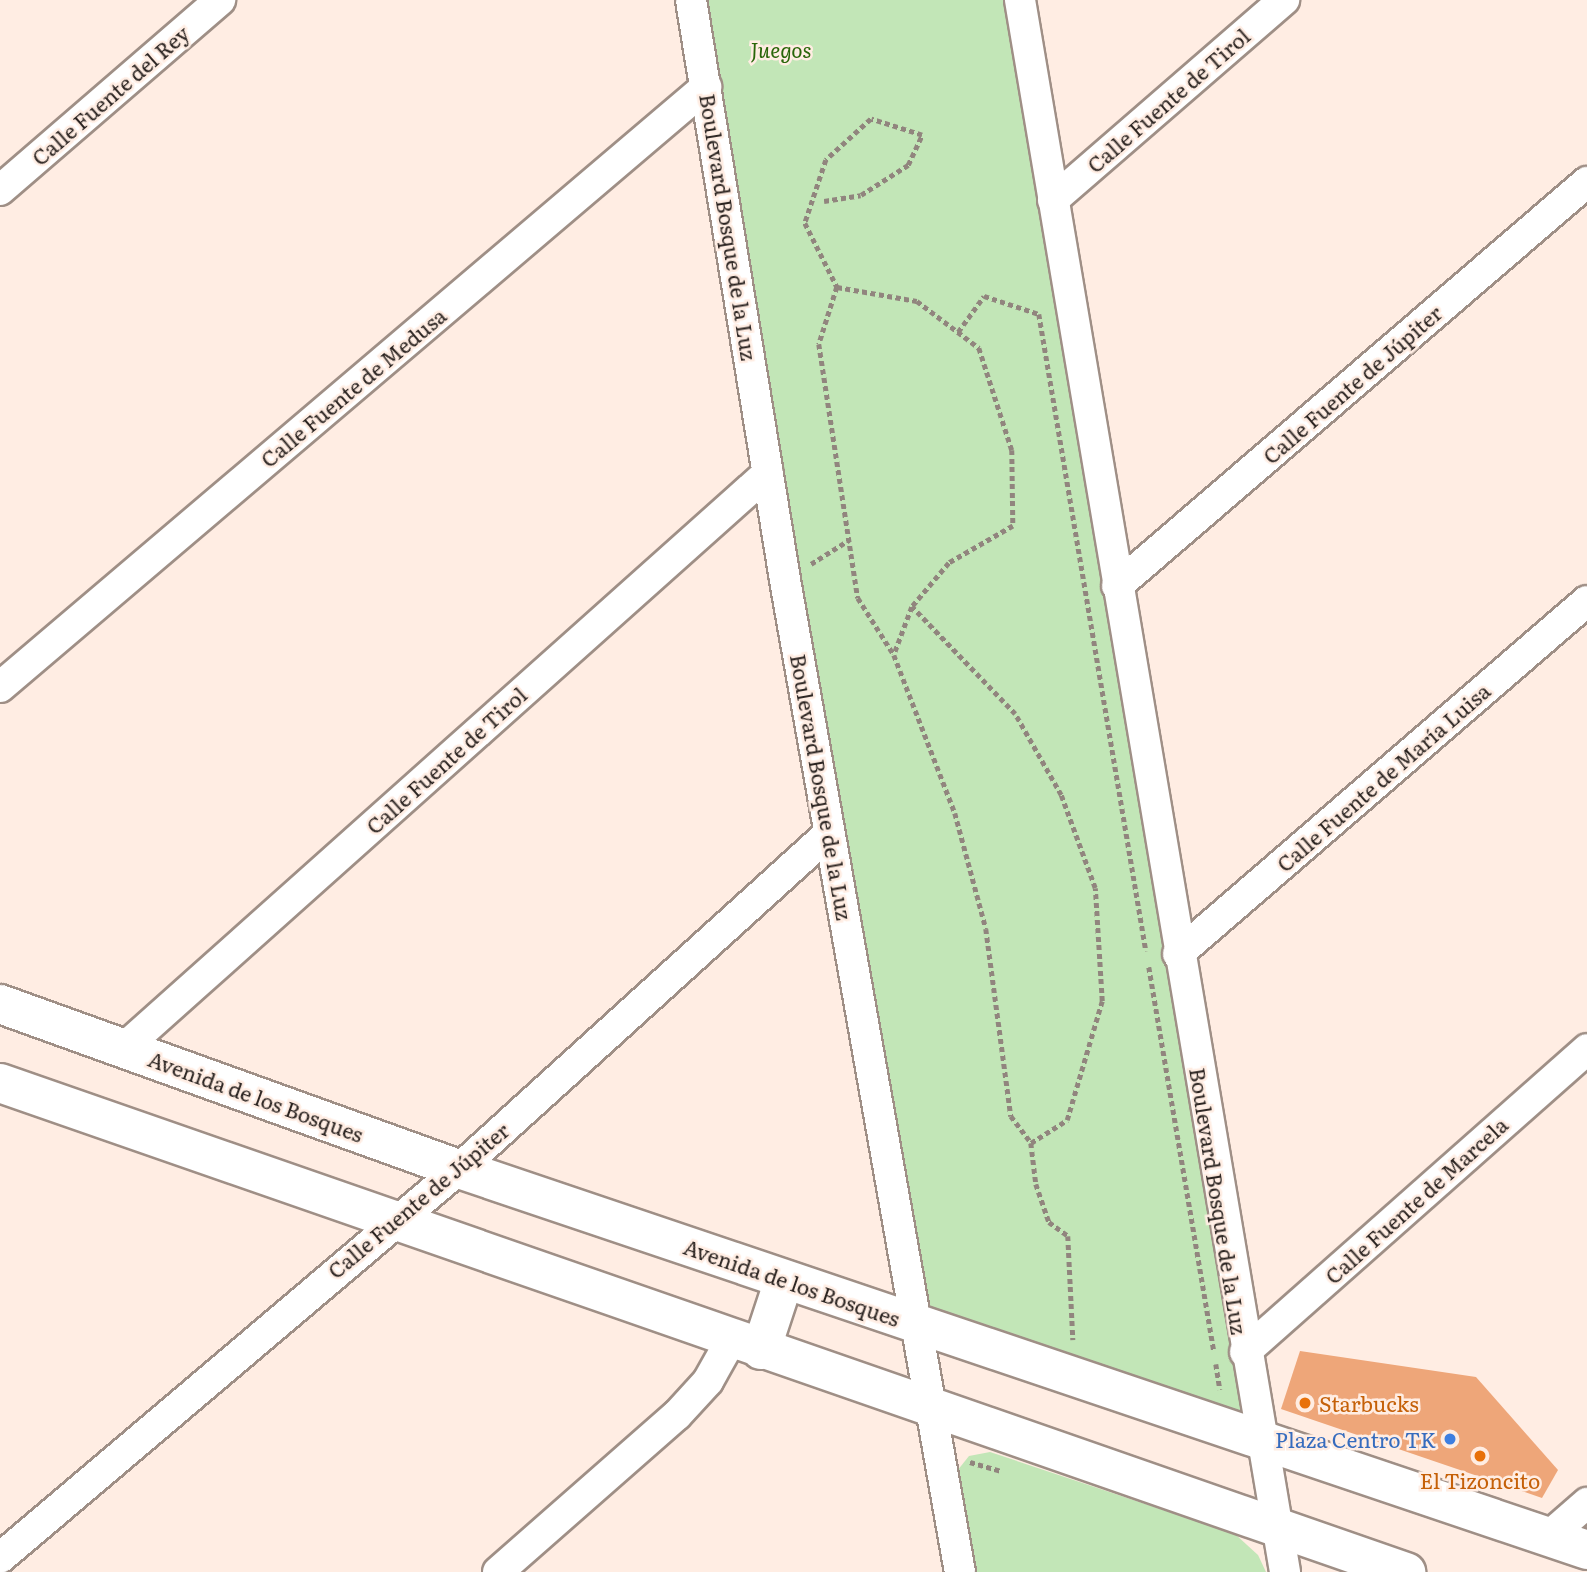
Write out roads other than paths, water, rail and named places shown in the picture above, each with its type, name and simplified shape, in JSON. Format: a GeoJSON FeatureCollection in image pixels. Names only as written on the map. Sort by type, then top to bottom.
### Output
{"type":"FeatureCollection","features":[{"type":"Feature","properties":{"kind":"main road","name":"Avenida de los Bosques"},"geometry":{"type":"LineString","coordinates":[[0,1004],[458,1169],[1260,1444],[1587,1550]]}},
{"type":"Feature","properties":{"kind":"main road"},"geometry":{"type":"LineString","coordinates":[[0,1083],[392,1222],[1277,1525],[1406,1572]]}},
{"type":"Feature","properties":{"kind":"main road"},"geometry":{"type":"LineString","coordinates":[[746,1345],[784,1280]]}},
{"type":"Feature","properties":{"kind":"street","name":"Calle Fuente del Rey"},"geometry":{"type":"LineString","coordinates":[[0,190],[220,0]]}},
{"type":"Feature","properties":{"kind":"street","name":"Boulevard Bosque de la Luz"},"geometry":{"type":"LineString","coordinates":[[691,0],[785,580],[920,1326],[960,1572]]}},
{"type":"Feature","properties":{"kind":"street","name":"Boulevard Bosque de la Luz"},"geometry":{"type":"LineString","coordinates":[[1020,0],[1260,1444],[1286,1572]]}},
{"type":"Feature","properties":{"kind":"street","name":"Calle Fuente de Tirol"},"geometry":{"type":"LineString","coordinates":[[1053,200],[1284,0]]}},
{"type":"Feature","properties":{"kind":"street","name":"Calle Fuente de Medusa"},"geometry":{"type":"LineString","coordinates":[[0,687],[706,87]]}},
{"type":"Feature","properties":{"kind":"street","name":"Calle Fuente de Júpiter"},"geometry":{"type":"LineString","coordinates":[[1117,586],[1587,182]]}},
{"type":"Feature","properties":{"kind":"street","name":"Calle Fuente de Tirol"},"geometry":{"type":"LineString","coordinates":[[124,1048],[768,473]]}},
{"type":"Feature","properties":{"kind":"street","name":"Calle Fuente de María Luisa"},"geometry":{"type":"LineString","coordinates":[[1178,954],[1587,601]]}},
{"type":"Feature","properties":{"kind":"street","name":"Calle Fuente de Júpiter"},"geometry":{"type":"LineString","coordinates":[[0,1558],[392,1222],[458,1169],[829,834]]}},
{"type":"Feature","properties":{"kind":"street","name":"Calle Fuente de Marcela"},"geometry":{"type":"LineString","coordinates":[[1245,1352],[1587,1049]]}},
{"type":"Feature","properties":{"kind":"street"},"geometry":{"type":"LineString","coordinates":[[498,1572],[677,1415],[746,1345]]}},
{"type":"Feature","properties":{"kind":"street"},"geometry":{"type":"LineString","coordinates":[[1548,1537],[1587,1503]]}},
{"type":"Feature","properties":{"kind":"place","name":"Starbucks"},"geometry":{"type":"Point","coordinates":[1305,1403]}},
{"type":"Feature","properties":{"kind":"place","name":"Plaza Centro TK"},"geometry":{"type":"Point","coordinates":[1450,1439]}},
{"type":"Feature","properties":{"kind":"place","name":"El Tizoncito"},"geometry":{"type":"Point","coordinates":[1480,1456]}},
{"type":"Feature","properties":{"kind":"park label","name":"Juegos"},"geometry":{"type":"Point","coordinates":[781,49]}}]}
